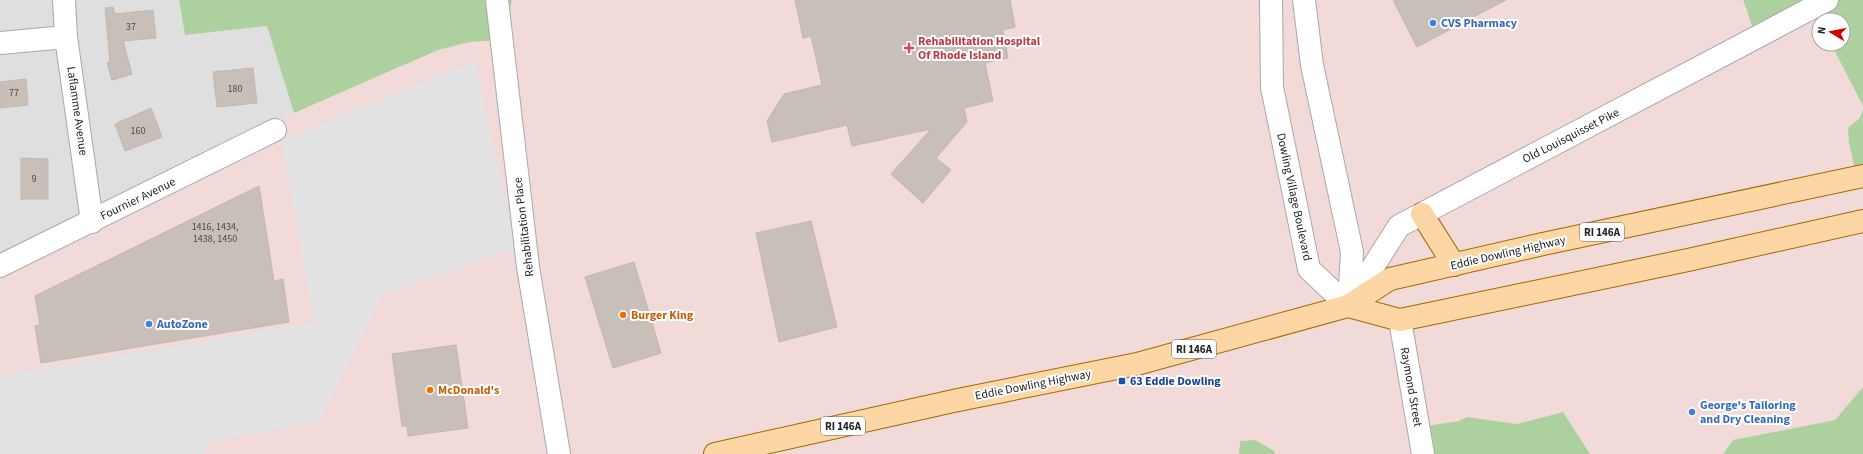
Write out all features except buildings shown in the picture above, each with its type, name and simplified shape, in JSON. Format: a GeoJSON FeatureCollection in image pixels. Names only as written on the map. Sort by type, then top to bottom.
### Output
{"type":"FeatureCollection","features":[{"type":"Feature","properties":{"kind":"main road","name":"Eddie Dowling Highway"},"geometry":{"type":"LineString","coordinates":[[715,454],[958,400],[1137,364],[1348,306],[1390,280],[1543,244],[1863,176]]}},
{"type":"Feature","properties":{"kind":"main road"},"geometry":{"type":"LineString","coordinates":[[1422,214],[1454,265]]}},
{"type":"Feature","properties":{"kind":"main road"},"geometry":{"type":"LineString","coordinates":[[1348,306],[1400,320],[1422,314],[1688,260],[1863,221]]}},
{"type":"Feature","properties":{"kind":"street","name":"Laflamme Avenue"},"geometry":{"type":"LineString","coordinates":[[64,0],[66,37],[92,222]]}},
{"type":"Feature","properties":{"kind":"street","name":"Rehabilitation Place"},"geometry":{"type":"LineString","coordinates":[[497,0],[528,267],[559,454]]}},
{"type":"Feature","properties":{"kind":"street","name":"Dowling Village Boulevard"},"geometry":{"type":"LineString","coordinates":[[1271,0],[1272,87],[1309,269],[1348,306]]}},
{"type":"Feature","properties":{"kind":"street"},"geometry":{"type":"LineString","coordinates":[[1304,0],[1312,65],[1352,252],[1348,306]]}},
{"type":"Feature","properties":{"kind":"street","name":"Old Louisquisset Pike"},"geometry":{"type":"LineString","coordinates":[[1348,306],[1399,226],[1827,0]]}},
{"type":"Feature","properties":{"kind":"street"},"geometry":{"type":"LineString","coordinates":[[0,43],[66,37]]}},
{"type":"Feature","properties":{"kind":"street","name":"Fournier Avenue"},"geometry":{"type":"LineString","coordinates":[[0,266],[92,222],[275,130]]}},
{"type":"Feature","properties":{"kind":"street","name":"Raymond Street"},"geometry":{"type":"LineString","coordinates":[[1400,320],[1423,454]]}},
{"type":"Feature","properties":{"kind":"shaded area"},"geometry":{"type":"Polygon","coordinates":[[[0,0],[179,0],[185,35],[267,26],[294,113],[0,257],[0,0]]]}},
{"type":"Feature","properties":{"kind":"shaded area"},"geometry":{"type":"Polygon","coordinates":[[[512,0],[1743,0],[1746,12],[1811,14],[1811,52],[1835,52],[1863,106],[1860,118],[1863,175],[1863,387],[1835,420],[1733,440],[1723,454],[1590,454],[1563,412],[1517,424],[1467,417],[1459,421],[1420,427],[1422,454],[1275,454],[1273,451],[1240,441],[1239,454],[0,454],[0,257],[294,113],[438,50],[470,42],[503,40],[512,0]]]}},
{"type":"Feature","properties":{"kind":"shaded area"},"geometry":{"type":"Polygon","coordinates":[[[474,61],[516,248],[382,295],[318,422],[204,443],[205,454],[0,454],[0,382],[3,375],[314,322],[282,140],[474,61]]]}},
{"type":"Feature","properties":{"kind":"green space"},"geometry":{"type":"Polygon","coordinates":[[[179,0],[512,0],[503,40],[470,42],[438,50],[294,113],[267,26],[185,35],[179,0]]]}},
{"type":"Feature","properties":{"kind":"green space"},"geometry":{"type":"Polygon","coordinates":[[[1743,0],[1863,0],[1863,106],[1835,52],[1851,52],[1851,12],[1811,12],[1811,17],[1756,37],[1743,0]]]}},
{"type":"Feature","properties":{"kind":"green space"},"geometry":{"type":"Polygon","coordinates":[[[1863,109],[1863,175],[1856,175],[1849,142],[1848,128],[1860,118],[1863,109]]]}},
{"type":"Feature","properties":{"kind":"green space"},"geometry":{"type":"Polygon","coordinates":[[[1863,387],[1863,454],[1723,454],[1733,440],[1835,420],[1863,387]]]}},
{"type":"Feature","properties":{"kind":"green space"},"geometry":{"type":"Polygon","coordinates":[[[1563,412],[1590,454],[1422,454],[1419,427],[1459,421],[1467,417],[1517,424],[1563,412]]]}},
{"type":"Feature","properties":{"kind":"green space"},"geometry":{"type":"Polygon","coordinates":[[[1255,440],[1274,451],[1275,454],[1239,454],[1240,441],[1255,440]]]}},
{"type":"Feature","properties":{"kind":"place","name":"CVS Pharmacy"},"geometry":{"type":"Point","coordinates":[1433,23]}},
{"type":"Feature","properties":{"kind":"place","name":"Rehabilitation Hospital Of Rhode Island"},"geometry":{"type":"Point","coordinates":[909,48]}},
{"type":"Feature","properties":{"kind":"place","name":"Burger King"},"geometry":{"type":"Point","coordinates":[623,315]}},
{"type":"Feature","properties":{"kind":"place","name":"AutoZone"},"geometry":{"type":"Point","coordinates":[149,324]}},
{"type":"Feature","properties":{"kind":"place","name":"63 Eddie Dowling"},"geometry":{"type":"Point","coordinates":[1122,381]}},
{"type":"Feature","properties":{"kind":"place","name":"McDonald's"},"geometry":{"type":"Point","coordinates":[430,390]}},
{"type":"Feature","properties":{"kind":"place","name":"George's Tailoring and Dry Cleaning"},"geometry":{"type":"Point","coordinates":[1692,412]}}]}
